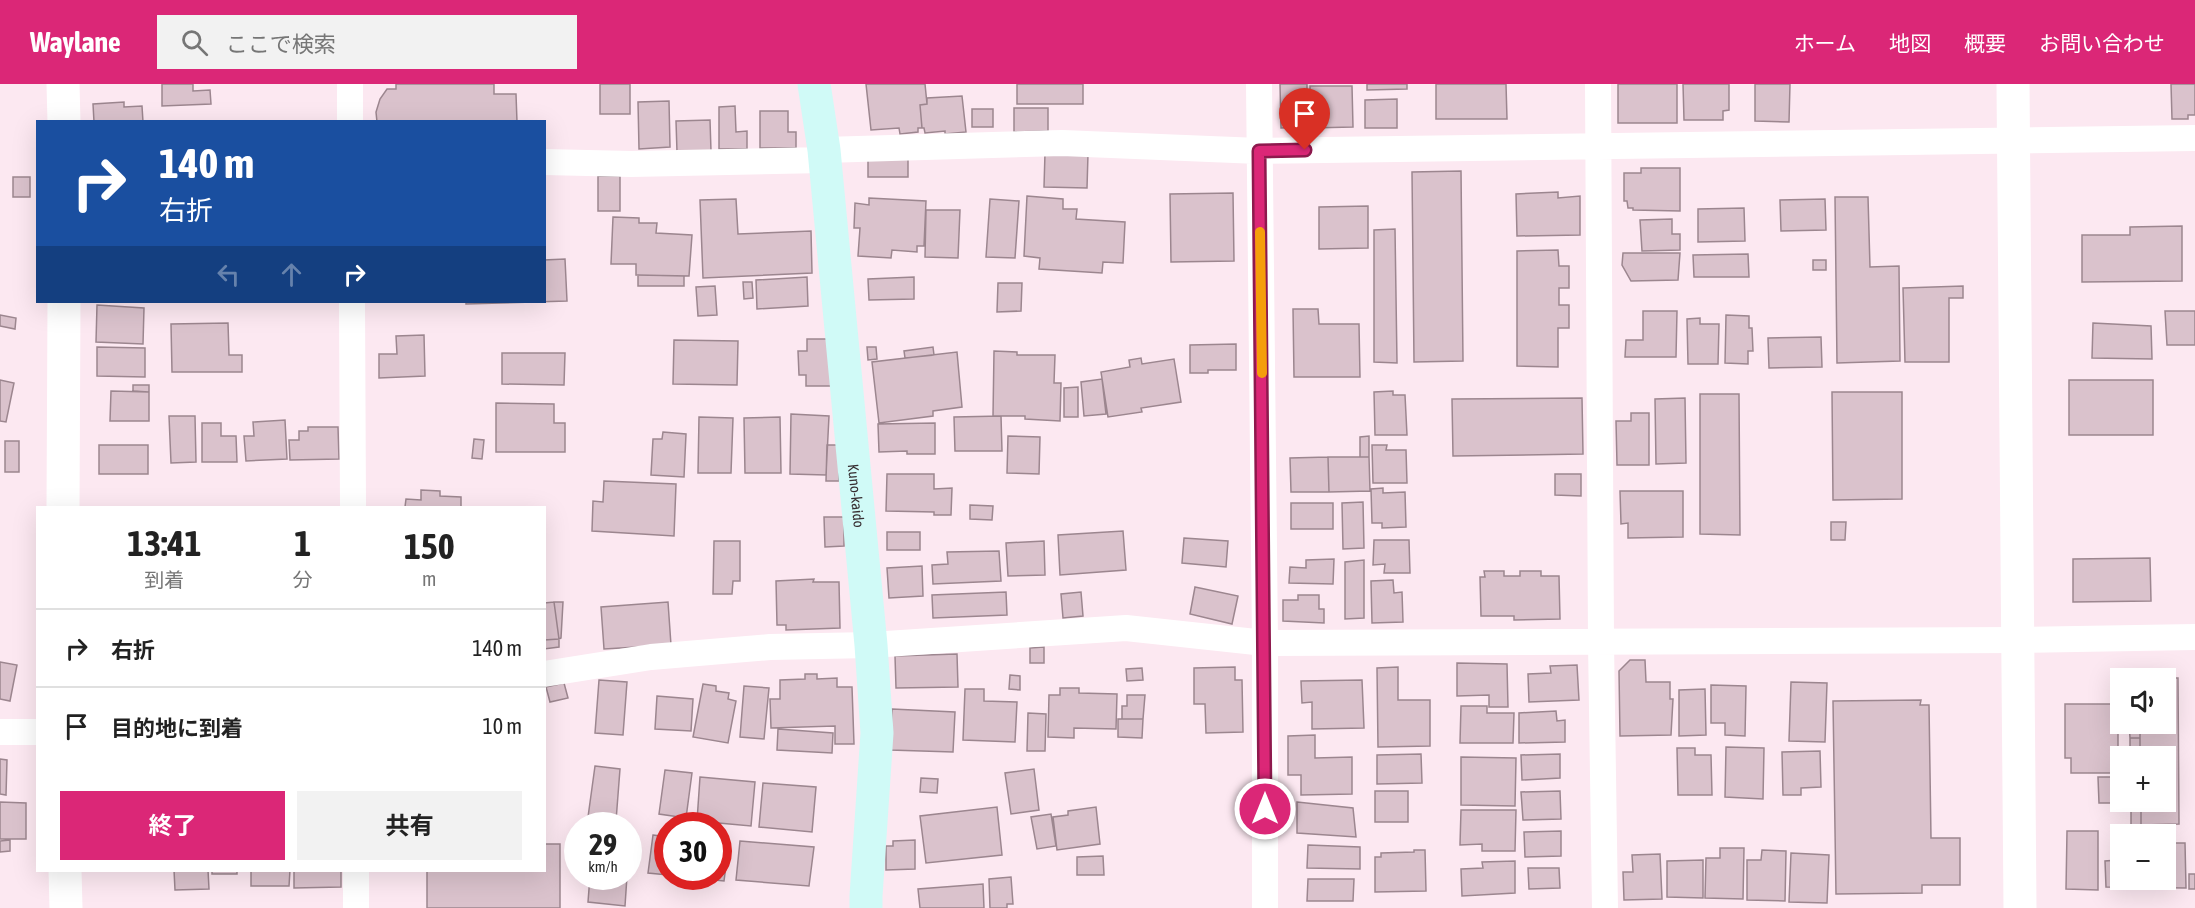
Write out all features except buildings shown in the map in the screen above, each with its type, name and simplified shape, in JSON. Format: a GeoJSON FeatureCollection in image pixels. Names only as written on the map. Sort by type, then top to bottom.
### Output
{"type":"FeatureCollection","features":[{"type":"Feature","properties":{"kind":"main road","name":"Kuno-kaido"},"geometry":{"type":"LineString","coordinates":[[814,84],[824,155],[871,645],[876,733],[867,908]]}},
{"type":"Feature","properties":{"kind":"street"},"geometry":{"type":"LineString","coordinates":[[63,84],[64,120]]}},
{"type":"Feature","properties":{"kind":"street"},"geometry":{"type":"LineString","coordinates":[[350,84],[350,120]]}},
{"type":"Feature","properties":{"kind":"street"},"geometry":{"type":"LineString","coordinates":[[1259,84],[1265,644],[1265,908]]}},
{"type":"Feature","properties":{"kind":"street"},"geometry":{"type":"LineString","coordinates":[[1598,84],[1605,908]]}},
{"type":"Feature","properties":{"kind":"street"},"geometry":{"type":"LineString","coordinates":[[2013,84],[2020,908]]}},
{"type":"Feature","properties":{"kind":"street"},"geometry":{"type":"LineString","coordinates":[[546,162],[631,164],[1062,143],[1259,151],[2195,138]]}},
{"type":"Feature","properties":{"kind":"street"},"geometry":{"type":"LineString","coordinates":[[63,506],[64,303]]}},
{"type":"Feature","properties":{"kind":"street"},"geometry":{"type":"LineString","coordinates":[[352,303],[353,506]]}},
{"type":"Feature","properties":{"kind":"street"},"geometry":{"type":"LineString","coordinates":[[546,674],[651,657],[771,646],[871,645],[1126,628],[1265,644],[2195,637]]}},
{"type":"Feature","properties":{"kind":"street"},"geometry":{"type":"LineString","coordinates":[[0,732],[36,732]]}},
{"type":"Feature","properties":{"kind":"street"},"geometry":{"type":"LineString","coordinates":[[65,872],[66,908]]}},
{"type":"Feature","properties":{"kind":"street"},"geometry":{"type":"LineString","coordinates":[[356,872],[356,908]]}},
{"type":"Feature","properties":{"kind":"slow traffic"},"geometry":{"type":"LineString","coordinates":[[1260,232],[1262,373]]}},
{"type":"Feature","properties":{"kind":"route"},"geometry":{"type":"LineString","coordinates":[[1265,809],[1259,151],[1305,150]]}}]}
